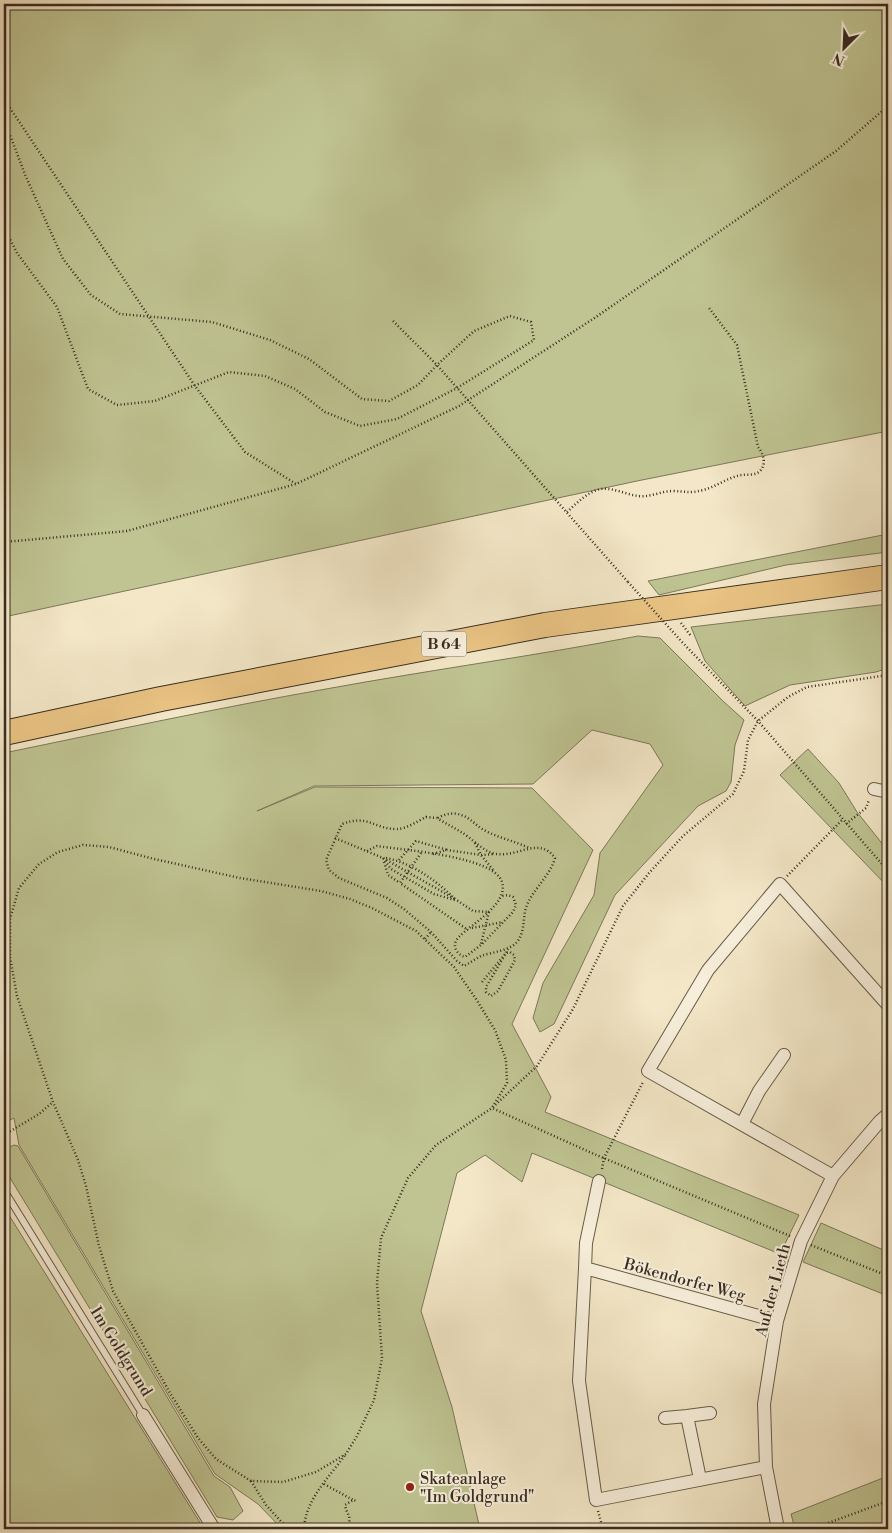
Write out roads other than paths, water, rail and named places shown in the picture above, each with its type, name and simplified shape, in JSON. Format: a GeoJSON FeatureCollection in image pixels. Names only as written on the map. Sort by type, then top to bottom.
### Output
{"type":"FeatureCollection","features":[{"type":"Feature","properties":{"kind":"highway","name":"B 64"},"geometry":{"type":"LineString","coordinates":[[4,733],[161,699],[544,625],[888,577]]}},
{"type":"Feature","properties":{"kind":"street"},"geometry":{"type":"LineString","coordinates":[[874,789],[888,792]]}},
{"type":"Feature","properties":{"kind":"street"},"geometry":{"type":"LineString","coordinates":[[833,1176],[648,1071],[708,970],[780,884],[888,1005]]}},
{"type":"Feature","properties":{"kind":"street"},"geometry":{"type":"LineString","coordinates":[[742,1124],[759,1091],[784,1055]]}},
{"type":"Feature","properties":{"kind":"street","name":"Auf der Lieth"},"geometry":{"type":"LineString","coordinates":[[778,1529],[766,1467],[764,1404],[777,1322],[802,1241],[833,1176],[888,1114]]}},
{"type":"Feature","properties":{"kind":"street"},"geometry":{"type":"LineString","coordinates":[[599,1181],[586,1243],[579,1380],[596,1500],[766,1467]]}},
{"type":"Feature","properties":{"kind":"street","name":"Bökendorfer Weg"},"geometry":{"type":"LineString","coordinates":[[585,1268],[777,1322]]}},
{"type":"Feature","properties":{"kind":"street"},"geometry":{"type":"LineString","coordinates":[[665,1418],[710,1413]]}},
{"type":"Feature","properties":{"kind":"street","name":"Im Goldgrund"},"geometry":{"type":"LineString","coordinates":[[143,1415],[214,1529]]}},
{"type":"Feature","properties":{"kind":"street"},"geometry":{"type":"LineString","coordinates":[[687,1416],[700,1479]]}},
{"type":"Feature","properties":{"kind":"lane","name":"Im Goldgrund"},"geometry":{"type":"LineString","coordinates":[[4,1190],[143,1415]]}},
{"type":"Feature","properties":{"kind":"place","name":"Skateanlage \"Im Goldgrund\""},"geometry":{"type":"Point","coordinates":[410,1487]}}]}
